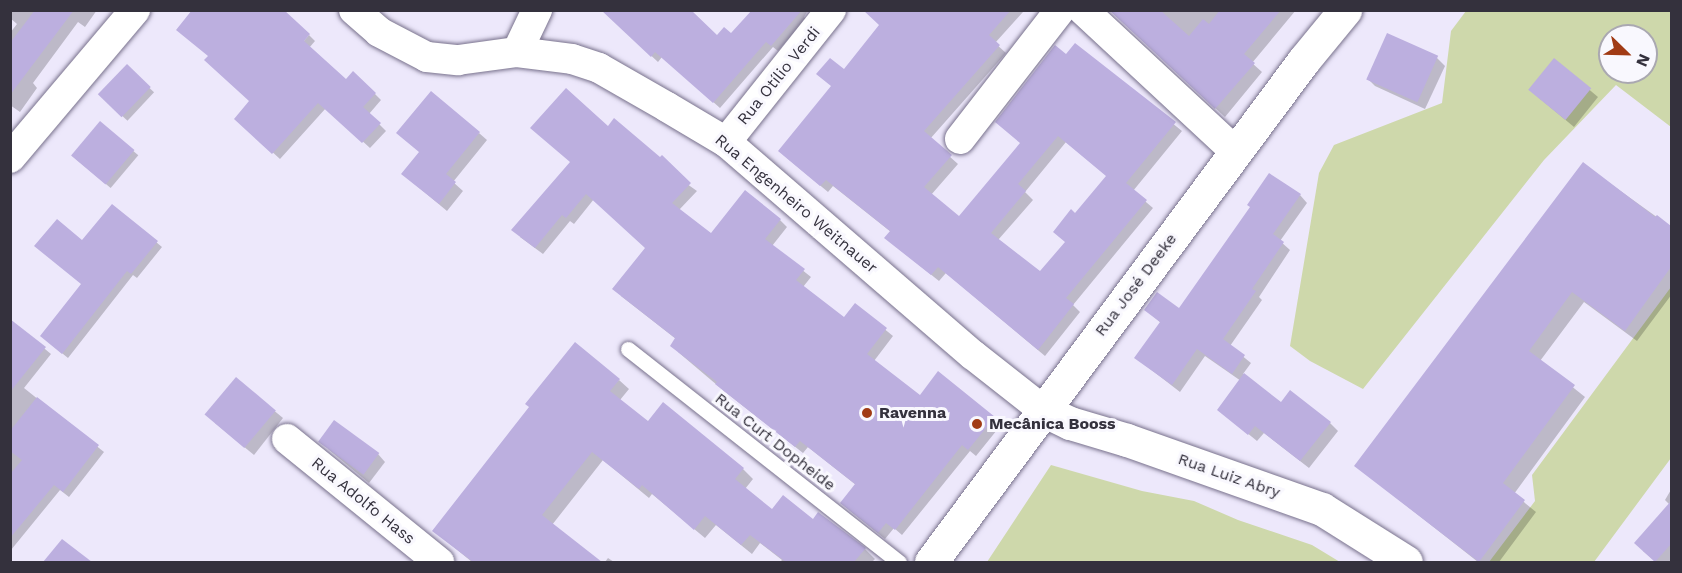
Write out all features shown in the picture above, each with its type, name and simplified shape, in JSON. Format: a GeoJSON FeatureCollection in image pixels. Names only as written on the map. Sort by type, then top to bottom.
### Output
{"type":"FeatureCollection","features":[{"type":"Feature","properties":{"kind":"street"},"geometry":{"type":"LineString","coordinates":[[10,158],[135,10]]}},
{"type":"Feature","properties":{"kind":"street","name":"Rua Engenheiro Weitnauer"},"geometry":{"type":"LineString","coordinates":[[354,10],[379,32],[428,57],[458,60],[517,52],[572,58],[599,68],[726,142],[973,355],[1044,410]]}},
{"type":"Feature","properties":{"kind":"street"},"geometry":{"type":"LineString","coordinates":[[517,52],[537,10]]}},
{"type":"Feature","properties":{"kind":"street","name":"Rua Otílio Verdi"},"geometry":{"type":"LineString","coordinates":[[726,142],[831,10]]}},
{"type":"Feature","properties":{"kind":"street"},"geometry":{"type":"LineString","coordinates":[[960,139],[1060,10]]}},
{"type":"Feature","properties":{"kind":"street"},"geometry":{"type":"LineString","coordinates":[[1083,10],[1236,152]]}},
{"type":"Feature","properties":{"kind":"street","name":"Rua José Deeke"},"geometry":{"type":"LineString","coordinates":[[932,562],[1304,60],[1345,10]]}},
{"type":"Feature","properties":{"kind":"street","name":"Rua Luiz Abry"},"geometry":{"type":"LineString","coordinates":[[1044,410],[1070,423],[1127,440],[1322,509],[1406,562]]}},
{"type":"Feature","properties":{"kind":"street","name":"Rua Adolfo Hass"},"geometry":{"type":"LineString","coordinates":[[287,439],[439,562]]}},
{"type":"Feature","properties":{"kind":"lane","name":"Rua Curt Dopheide"},"geometry":{"type":"LineString","coordinates":[[628,349],[899,562]]}},
{"type":"Feature","properties":{"kind":"green space"},"geometry":{"type":"Polygon","coordinates":[[[1466,11],[1671,11],[1671,127],[1616,85],[1544,160],[1363,389],[1310,361],[1290,346],[1319,173],[1334,145],[1442,103],[1451,31],[1466,11]]]}},
{"type":"Feature","properties":{"kind":"green space"},"geometry":{"type":"Polygon","coordinates":[[[1671,287],[1671,458],[1594,562],[1489,562],[1535,501],[1532,475],[1671,287]]]}},
{"type":"Feature","properties":{"kind":"green space"},"geometry":{"type":"Polygon","coordinates":[[[1051,465],[1142,491],[1194,501],[1238,520],[1312,545],[1340,562],[987,562],[1051,465]]]}},
{"type":"Feature","properties":{"kind":"building"},"geometry":{"type":"Polygon","coordinates":[[[35,10],[74,10],[10,95],[10,43],[35,10]]]}},
{"type":"Feature","properties":{"kind":"building"},"geometry":{"type":"Polygon","coordinates":[[[192,10],[284,10],[310,34],[304,41],[346,79],[353,71],[376,93],[363,107],[381,123],[362,143],[318,103],[272,154],[234,119],[249,101],[204,60],[208,56],[176,30],[192,10]]]}},
{"type":"Feature","properties":{"kind":"building"},"geometry":{"type":"Polygon","coordinates":[[[601,10],[691,10],[717,35],[724,27],[731,33],[752,10],[802,10],[771,46],[766,42],[713,103],[655,52],[651,57],[601,10]]]}},
{"type":"Feature","properties":{"kind":"building"},"geometry":{"type":"Polygon","coordinates":[[[863,10],[1011,10],[989,35],[1000,45],[924,131],[952,155],[924,187],[959,216],[1020,143],[995,122],[1055,45],[1066,54],[1075,43],[1176,122],[1126,183],[1147,200],[1066,298],[1074,304],[1038,350],[938,267],[931,275],[884,238],[890,231],[826,180],[820,186],[778,151],[831,86],[816,74],[830,58],[844,69],[879,25],[863,10]],[[1058,136],[1018,184],[1026,191],[991,233],[1040,271],[1065,242],[1053,232],[1071,209],[1075,213],[1106,176],[1058,136]]]}},
{"type":"Feature","properties":{"kind":"building"},"geometry":{"type":"Polygon","coordinates":[[[1109,10],[1160,10],[1189,36],[1203,19],[1209,24],[1220,10],[1281,10],[1244,54],[1255,63],[1215,109],[1109,10]]]}},
{"type":"Feature","properties":{"kind":"building"},"geometry":{"type":"Polygon","coordinates":[[[1387,33],[1438,56],[1417,102],[1366,80],[1387,33]]]}},
{"type":"Feature","properties":{"kind":"building"},"geometry":{"type":"Polygon","coordinates":[[[1554,58],[1591,88],[1566,120],[1528,90],[1554,58]]]}},
{"type":"Feature","properties":{"kind":"building"},"geometry":{"type":"Polygon","coordinates":[[[127,64],[151,87],[122,117],[98,94],[127,64]]]}},
{"type":"Feature","properties":{"kind":"building"},"geometry":{"type":"Polygon","coordinates":[[[566,88],[608,126],[614,118],[660,157],[662,155],[691,183],[672,203],[711,233],[745,190],[781,219],[765,239],[805,269],[796,280],[844,317],[855,303],[887,328],[867,354],[920,395],[938,371],[995,417],[968,450],[962,445],[895,530],[886,523],[878,533],[840,503],[855,484],[800,441],[795,447],[715,384],[717,382],[670,346],[675,338],[612,289],[645,248],[586,194],[566,218],[562,215],[535,248],[511,230],[570,162],[530,128],[566,88]]]}},
{"type":"Feature","properties":{"kind":"building"},"geometry":{"type":"Polygon","coordinates":[[[431,91],[480,132],[446,174],[456,182],[439,204],[401,174],[419,152],[396,133],[431,91]]]}},
{"type":"Feature","properties":{"kind":"building"},"geometry":{"type":"Polygon","coordinates":[[[100,121],[134,150],[106,184],[71,155],[100,121]]]}},
{"type":"Feature","properties":{"kind":"building"},"geometry":{"type":"Polygon","coordinates":[[[1583,162],[1655,217],[1657,215],[1671,226],[1671,267],[1625,331],[1572,292],[1529,351],[1575,385],[1503,483],[1525,500],[1479,562],[1354,466],[1583,162]]]}},
{"type":"Feature","properties":{"kind":"building"},"geometry":{"type":"Polygon","coordinates":[[[1269,173],[1301,194],[1273,234],[1284,242],[1252,289],[1256,291],[1223,339],[1245,355],[1232,374],[1197,349],[1172,385],[1134,358],[1160,322],[1144,310],[1157,292],[1179,308],[1250,207],[1247,205],[1269,173]]]}},
{"type":"Feature","properties":{"kind":"building"},"geometry":{"type":"Polygon","coordinates":[[[112,204],[158,241],[131,274],[127,271],[62,354],[40,336],[81,284],[34,246],[57,219],[82,240],[112,204]]]}},
{"type":"Feature","properties":{"kind":"building"},"geometry":{"type":"Polygon","coordinates":[[[10,319],[46,347],[10,392],[10,319]]]}},
{"type":"Feature","properties":{"kind":"building"},"geometry":{"type":"Polygon","coordinates":[[[575,342],[620,379],[610,391],[648,421],[663,402],[744,468],[735,479],[772,509],[783,495],[813,519],[818,512],[866,548],[854,562],[786,562],[750,535],[741,545],[705,516],[694,530],[642,485],[639,489],[592,452],[542,515],[602,562],[473,562],[432,531],[529,407],[525,404],[575,342]]]}},
{"type":"Feature","properties":{"kind":"building"},"geometry":{"type":"Polygon","coordinates":[[[1244,373],[1281,402],[1290,390],[1331,422],[1300,461],[1255,426],[1248,435],[1217,410],[1244,373]]]}},
{"type":"Feature","properties":{"kind":"building"},"geometry":{"type":"Polygon","coordinates":[[[236,377],[276,410],[244,448],[205,415],[236,377]]]}},
{"type":"Feature","properties":{"kind":"building"},"geometry":{"type":"Polygon","coordinates":[[[37,397],[99,445],[63,492],[54,485],[10,538],[10,474],[22,460],[10,451],[10,431],[37,397]]]}},
{"type":"Feature","properties":{"kind":"building"},"geometry":{"type":"Polygon","coordinates":[[[334,420],[379,453],[363,475],[318,442],[334,420]]]}},
{"type":"Feature","properties":{"kind":"building"},"geometry":{"type":"Polygon","coordinates":[[[1671,501],[1671,544],[1655,562],[1634,543],[1671,501]]]}},
{"type":"Feature","properties":{"kind":"building"},"geometry":{"type":"Polygon","coordinates":[[[62,539],[92,562],[43,562],[62,539]]]}},
{"type":"Feature","properties":{"kind":"place","name":"Ravenna"},"geometry":{"type":"Point","coordinates":[867,413]}},
{"type":"Feature","properties":{"kind":"place","name":"Mecânica Booss"},"geometry":{"type":"Point","coordinates":[977,424]}}]}
